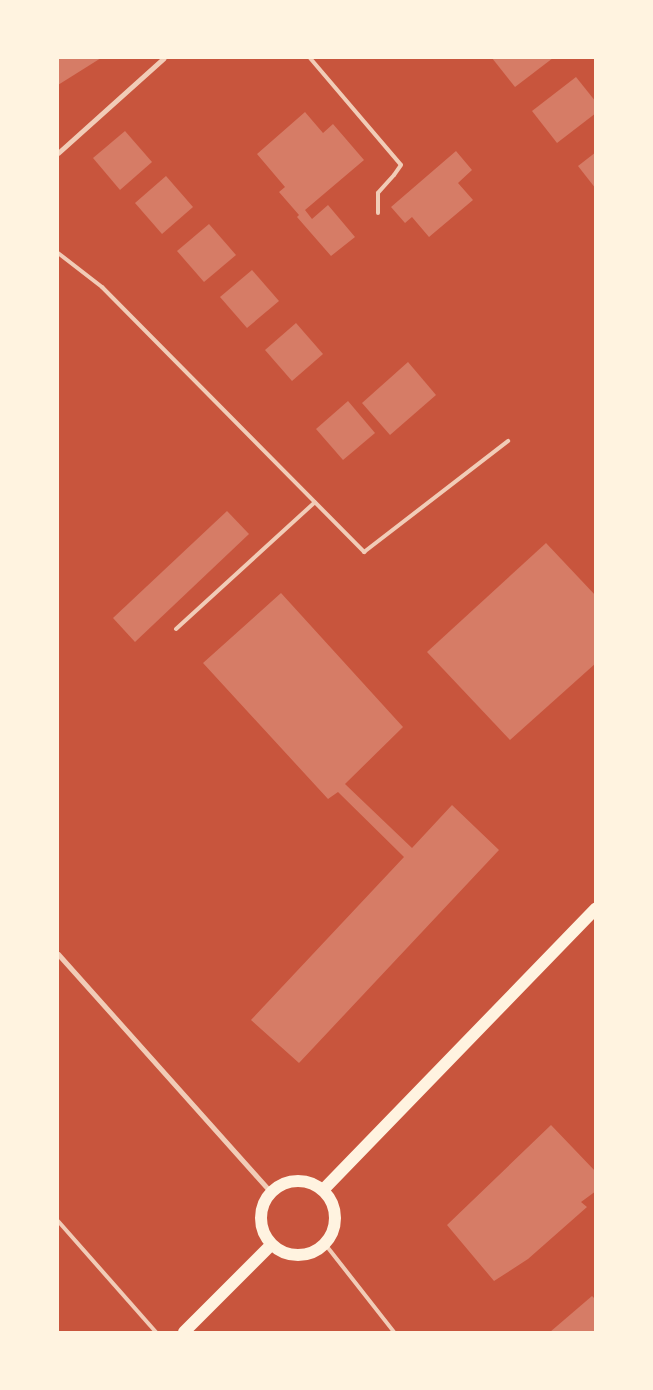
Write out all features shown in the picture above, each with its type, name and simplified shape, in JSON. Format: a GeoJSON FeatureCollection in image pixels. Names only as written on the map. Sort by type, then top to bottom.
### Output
{"type":"FeatureCollection","features":[{"type":"Feature","properties":{"kind":"main road"},"geometry":{"type":"LineString","coordinates":[[323,1190],[596,908]]}},
{"type":"Feature","properties":{"kind":"main road"},"geometry":{"type":"LineString","coordinates":[[291,1181],[313,1184],[323,1190],[331,1199],[335,1210],[334,1228],[325,1244],[316,1251],[292,1255],[271,1245],[264,1236],[260,1224],[264,1201],[270,1192],[280,1185],[291,1181]]}},
{"type":"Feature","properties":{"kind":"main road"},"geometry":{"type":"LineString","coordinates":[[184,1332],[271,1245]]}},
{"type":"Feature","properties":{"kind":"street"},"geometry":{"type":"LineString","coordinates":[[58,153],[164,58]]}},
{"type":"Feature","properties":{"kind":"street"},"geometry":{"type":"LineString","coordinates":[[58,954],[270,1192]]}},
{"type":"Feature","properties":{"kind":"lane"},"geometry":{"type":"LineString","coordinates":[[310,58],[401,165],[378,192],[378,212]]}},
{"type":"Feature","properties":{"kind":"lane"},"geometry":{"type":"LineString","coordinates":[[58,253],[102,287],[364,552],[508,441]]}},
{"type":"Feature","properties":{"kind":"lane"},"geometry":{"type":"LineString","coordinates":[[176,629],[315,502]]}},
{"type":"Feature","properties":{"kind":"lane"},"geometry":{"type":"LineString","coordinates":[[58,1221],[156,1332]]}},
{"type":"Feature","properties":{"kind":"lane"},"geometry":{"type":"LineString","coordinates":[[325,1244],[394,1332]]}},
{"type":"Feature","properties":{"kind":"building"},"geometry":{"type":"Polygon","coordinates":[[[58,58],[101,58],[58,85],[58,58]]]}},
{"type":"Feature","properties":{"kind":"building"},"geometry":{"type":"Polygon","coordinates":[[[492,58],[553,58],[515,87],[492,58]]]}},
{"type":"Feature","properties":{"kind":"building"},"geometry":{"type":"Polygon","coordinates":[[[576,77],[596,102],[596,113],[557,143],[532,111],[576,77]]]}},
{"type":"Feature","properties":{"kind":"building"},"geometry":{"type":"Polygon","coordinates":[[[305,112],[323,133],[333,124],[364,160],[305,210],[312,219],[328,205],[355,237],[331,256],[297,217],[299,215],[279,192],[285,187],[257,154],[305,112]]]}},
{"type":"Feature","properties":{"kind":"building"},"geometry":{"type":"Polygon","coordinates":[[[125,131],[152,162],[120,190],[93,158],[125,131]]]}},
{"type":"Feature","properties":{"kind":"building"},"geometry":{"type":"Polygon","coordinates":[[[456,151],[472,170],[458,183],[473,200],[429,237],[412,217],[405,223],[391,207],[456,151]]]}},
{"type":"Feature","properties":{"kind":"building"},"geometry":{"type":"Polygon","coordinates":[[[596,152],[596,189],[578,166],[596,152]]]}},
{"type":"Feature","properties":{"kind":"building"},"geometry":{"type":"Polygon","coordinates":[[[166,176],[193,207],[162,234],[135,203],[166,176]]]}},
{"type":"Feature","properties":{"kind":"building"},"geometry":{"type":"Polygon","coordinates":[[[209,224],[236,255],[204,282],[177,251],[209,224]]]}},
{"type":"Feature","properties":{"kind":"building"},"geometry":{"type":"Polygon","coordinates":[[[252,270],[279,301],[247,328],[220,297],[252,270]]]}},
{"type":"Feature","properties":{"kind":"building"},"geometry":{"type":"Polygon","coordinates":[[[296,323],[323,354],[292,381],[265,350],[296,323]]]}},
{"type":"Feature","properties":{"kind":"building"},"geometry":{"type":"Polygon","coordinates":[[[408,362],[436,395],[390,435],[362,403],[408,362]]]}},
{"type":"Feature","properties":{"kind":"building"},"geometry":{"type":"Polygon","coordinates":[[[348,401],[375,433],[343,460],[316,429],[348,401]]]}},
{"type":"Feature","properties":{"kind":"building"},"geometry":{"type":"Polygon","coordinates":[[[227,511],[249,534],[135,642],[113,618],[227,511]]]}},
{"type":"Feature","properties":{"kind":"building"},"geometry":{"type":"Polygon","coordinates":[[[546,543],[596,596],[596,663],[510,740],[427,652],[546,543]]]}},
{"type":"Feature","properties":{"kind":"building"},"geometry":{"type":"Polygon","coordinates":[[[281,593],[403,727],[345,784],[412,848],[452,805],[499,850],[299,1063],[251,1020],[404,857],[338,792],[328,799],[203,663],[281,593]]]}},
{"type":"Feature","properties":{"kind":"building"},"geometry":{"type":"Polygon","coordinates":[[[551,1125],[596,1172],[596,1191],[581,1202],[587,1207],[528,1259],[494,1281],[447,1225],[551,1125]]]}},
{"type":"Feature","properties":{"kind":"building"},"geometry":{"type":"Polygon","coordinates":[[[592,1296],[596,1300],[596,1332],[550,1332],[592,1296]]]}}]}
